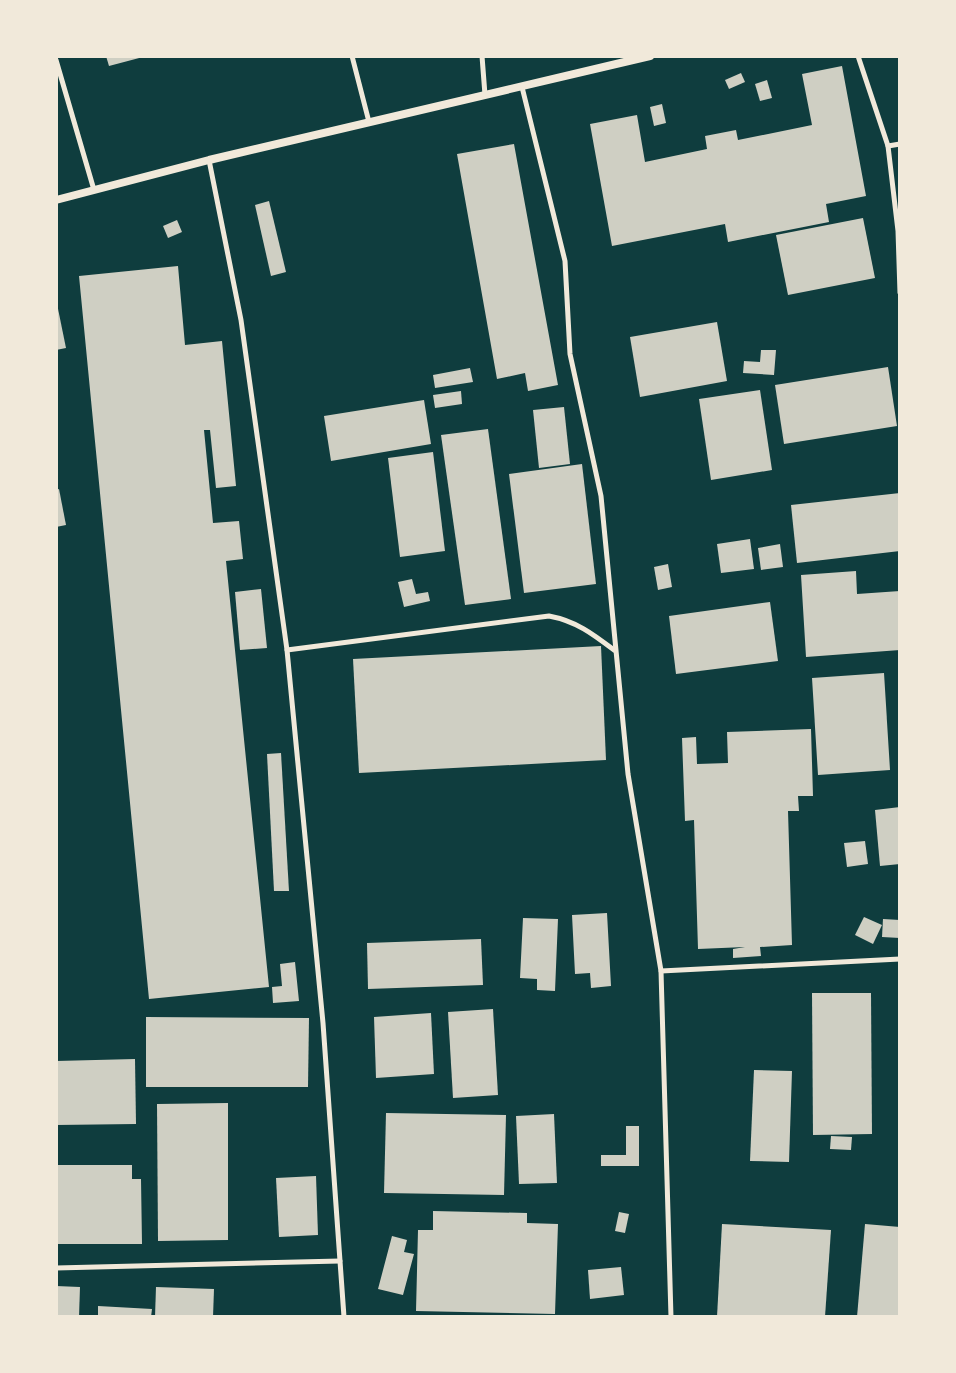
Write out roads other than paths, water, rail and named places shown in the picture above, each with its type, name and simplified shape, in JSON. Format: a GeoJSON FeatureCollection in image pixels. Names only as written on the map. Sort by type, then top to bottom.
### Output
{"type":"FeatureCollection","features":[{"type":"Feature","properties":{"kind":"street"},"geometry":{"type":"LineString","coordinates":[[56,200],[209,160],[650,56]]}},
{"type":"Feature","properties":{"kind":"lane"},"geometry":{"type":"LineString","coordinates":[[352,56],[370,123]]}},
{"type":"Feature","properties":{"kind":"lane"},"geometry":{"type":"LineString","coordinates":[[482,56],[485,95]]}},
{"type":"Feature","properties":{"kind":"lane"},"geometry":{"type":"LineString","coordinates":[[858,56],[888,146],[898,231],[900,293]]}},
{"type":"Feature","properties":{"kind":"lane"},"geometry":{"type":"LineString","coordinates":[[56,60],[94,191]]}},
{"type":"Feature","properties":{"kind":"lane"},"geometry":{"type":"LineString","coordinates":[[522,87],[565,261],[570,354],[601,496],[628,774],[661,971],[671,1317]]}},
{"type":"Feature","properties":{"kind":"lane"},"geometry":{"type":"LineString","coordinates":[[888,146],[900,144]]}},
{"type":"Feature","properties":{"kind":"lane"},"geometry":{"type":"LineString","coordinates":[[209,160],[241,320],[287,650],[323,1023],[344,1317]]}},
{"type":"Feature","properties":{"kind":"lane"},"geometry":{"type":"LineString","coordinates":[[287,650],[549,616],[568,619],[583,626],[616,651]]}},
{"type":"Feature","properties":{"kind":"lane"},"geometry":{"type":"LineString","coordinates":[[661,971],[900,959]]}},
{"type":"Feature","properties":{"kind":"lane"},"geometry":{"type":"LineString","coordinates":[[56,1268],[340,1261]]}}]}
